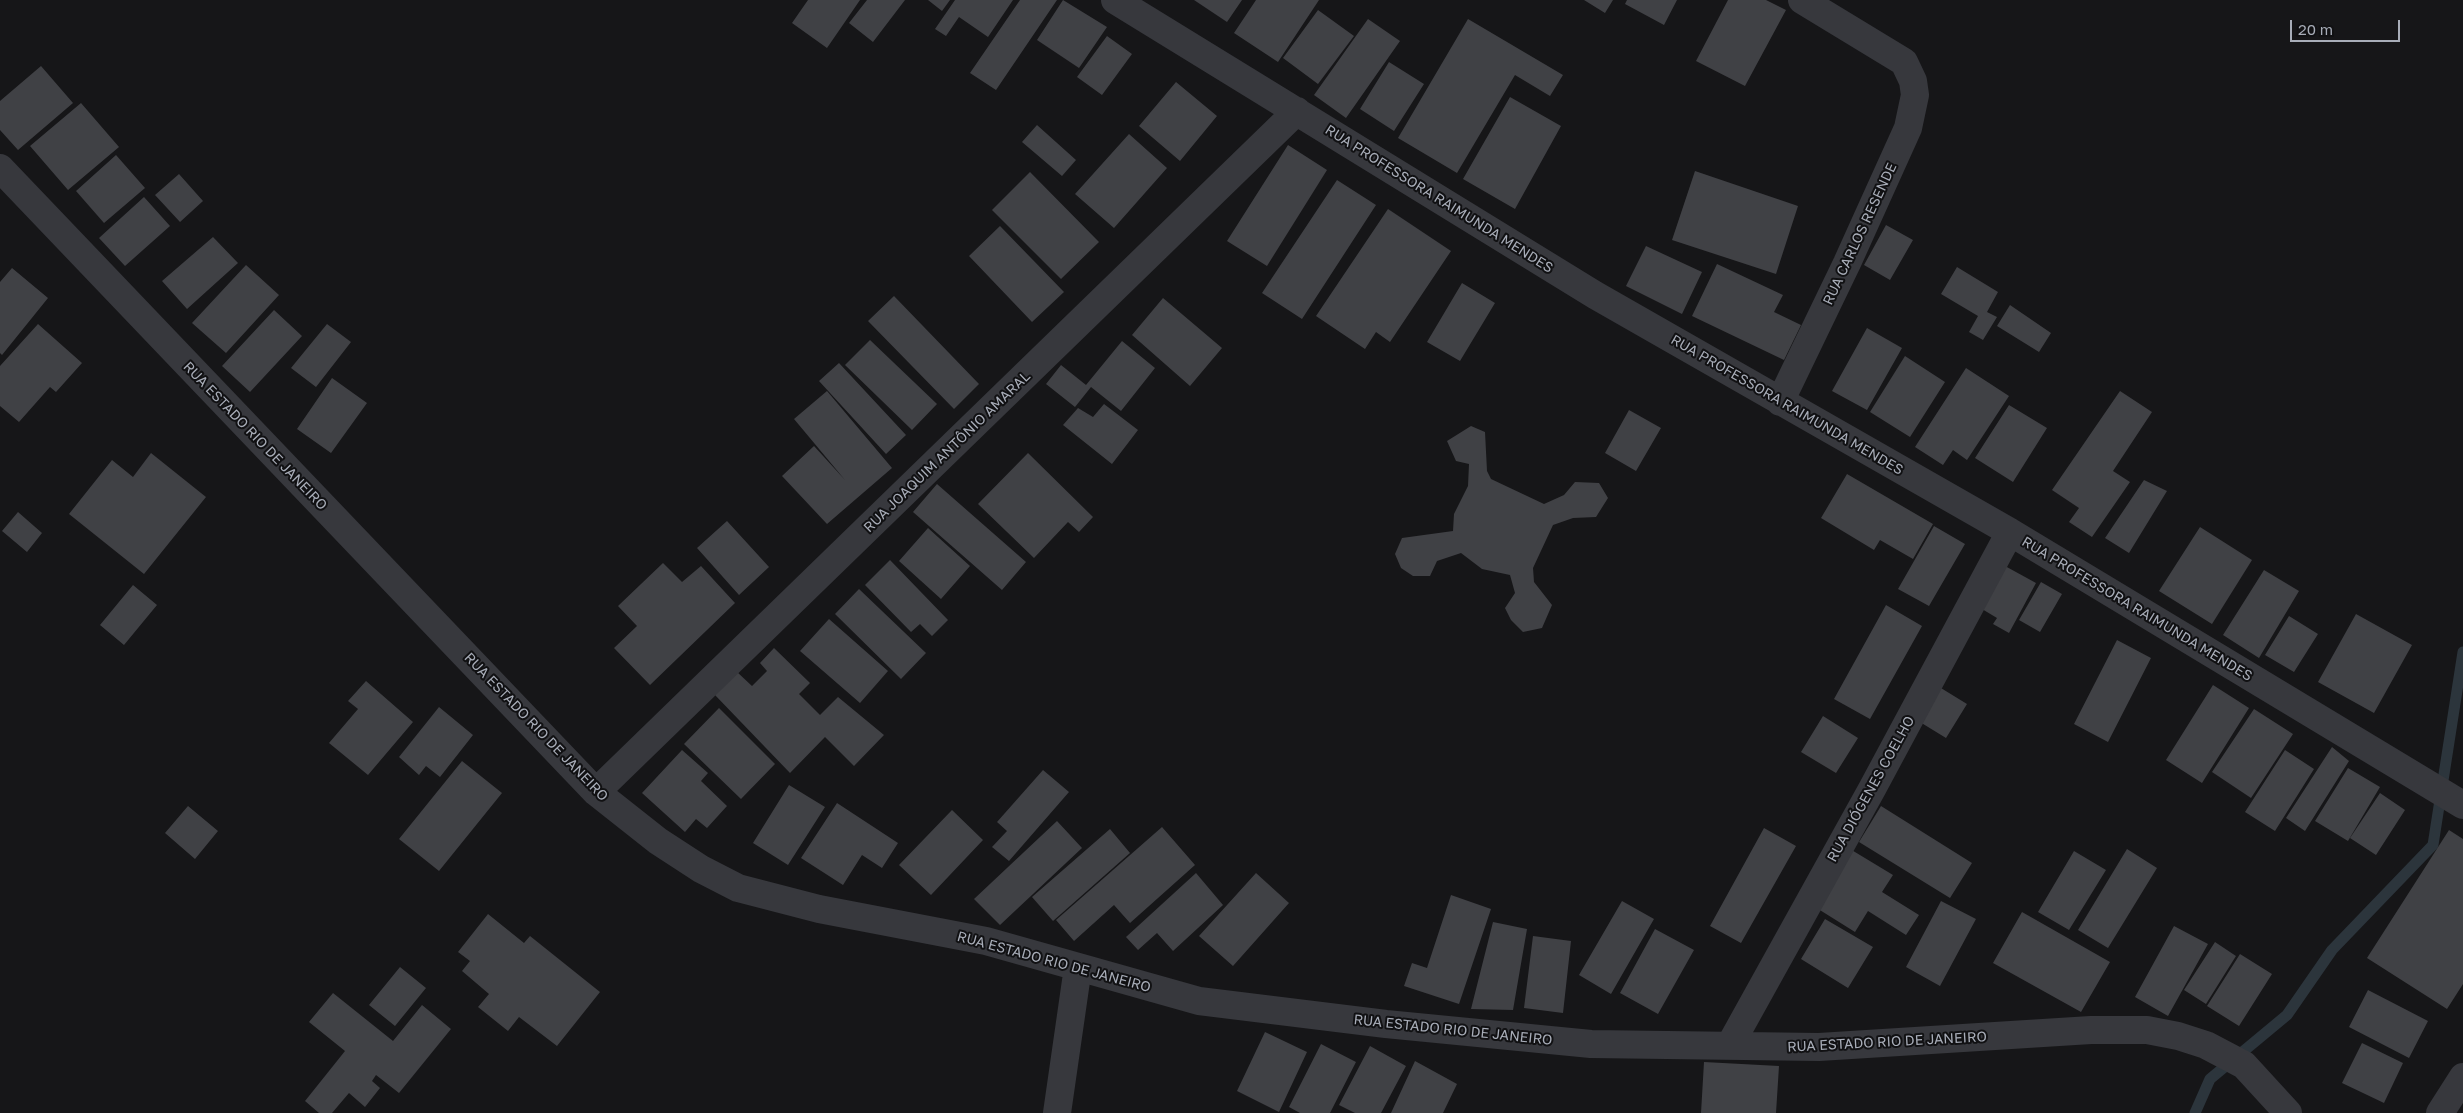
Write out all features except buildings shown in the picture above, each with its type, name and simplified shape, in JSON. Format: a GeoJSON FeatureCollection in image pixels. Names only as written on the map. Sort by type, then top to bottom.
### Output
{"type":"FeatureCollection","features":[{"type":"Feature","properties":{"kind":"street","name":"RUA PROFESSORA RAIMUNDA MENDES"},"geometry":{"type":"LineString","coordinates":[[1115,0],[1595,295],[2010,532],[2463,805]]}},
{"type":"Feature","properties":{"kind":"street","name":"RUA CARLOS RESENDE"},"geometry":{"type":"LineString","coordinates":[[1780,402],[1847,263],[1908,128],[1915,95],[1911,75],[1904,62],[1802,0]]}},
{"type":"Feature","properties":{"kind":"street","name":"RUA JOAQUIM ANTÔNIO AMARAL"},"geometry":{"type":"LineString","coordinates":[[596,792],[1297,111]]}},
{"type":"Feature","properties":{"kind":"street","name":"RUA ESTADO RIO DE JANEIRO"},"geometry":{"type":"LineString","coordinates":[[0,168],[596,792],[658,840],[701,868],[738,888],[819,909],[986,941],[1199,1001],[1386,1024],[1591,1044],[1818,1048],[2091,1030],[2147,1030],[2178,1036],[2206,1045],[2244,1065],[2288,1113]]}},
{"type":"Feature","properties":{"kind":"street","name":"RUA DIÓGENES COELHO"},"geometry":{"type":"LineString","coordinates":[[1730,1045],[1872,789],[2010,532]]}},
{"type":"Feature","properties":{"kind":"street"},"geometry":{"type":"LineString","coordinates":[[1057,1113],[1078,967]]}},
{"type":"Feature","properties":{"kind":"street"},"geometry":{"type":"LineString","coordinates":[[2440,1113],[2463,1077]]}},
{"type":"Feature","properties":{"kind":"waterway"},"geometry":{"type":"LineString","coordinates":[[2195,1113],[2210,1079],[2287,1015],[2332,950],[2433,845],[2463,652]]}}]}
